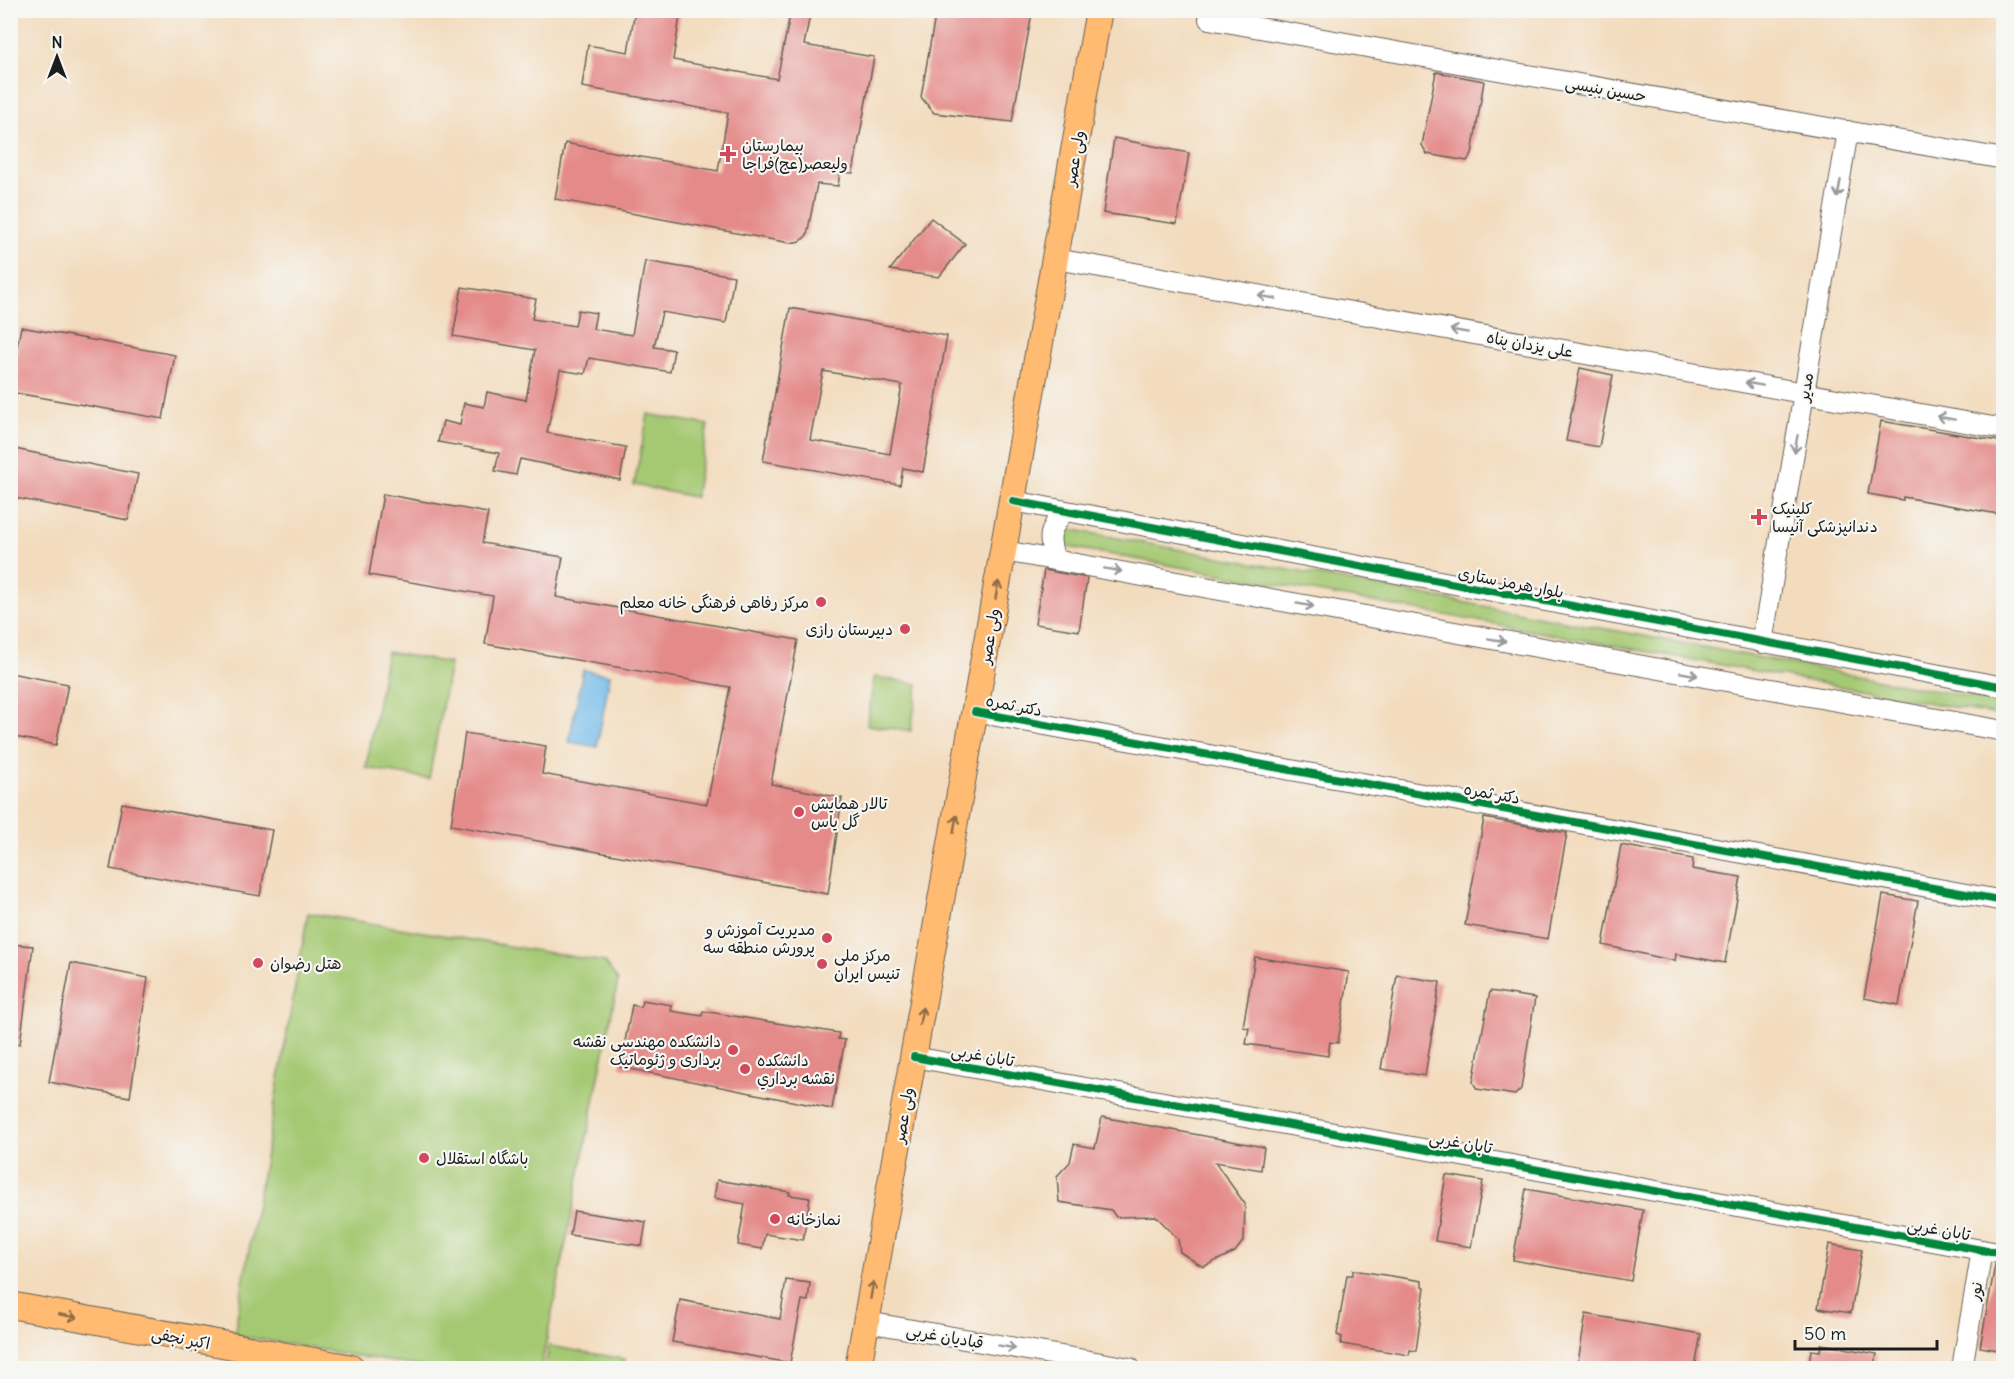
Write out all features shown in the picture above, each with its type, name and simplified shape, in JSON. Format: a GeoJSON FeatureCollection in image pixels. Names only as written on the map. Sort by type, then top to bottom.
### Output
{"type":"FeatureCollection","features":[{"type":"Feature","properties":{"kind":"main road","name":"ولی عصر"},"geometry":{"type":"LineString","coordinates":[[858,1368],[1099,10]]}},
{"type":"Feature","properties":{"kind":"main road","name":"اکبر نجفی"},"geometry":{"type":"LineString","coordinates":[[10,1305],[352,1368]]}},
{"type":"Feature","properties":{"kind":"street","name":"حسین بنیسی"},"geometry":{"type":"LineString","coordinates":[[1209,19],[2004,159]]}},
{"type":"Feature","properties":{"kind":"street","name":"مدیر"},"geometry":{"type":"LineString","coordinates":[[1762,643],[1848,132]]}},
{"type":"Feature","properties":{"kind":"street","name":"علی یزدان پناه"},"geometry":{"type":"LineString","coordinates":[[1056,259],[2004,429]]}},
{"type":"Feature","properties":{"kind":"street","name":"بلوار هرمز ستاری"},"geometry":{"type":"LineString","coordinates":[[1013,501],[2004,687]]}},
{"type":"Feature","properties":{"kind":"street"},"geometry":{"type":"LineString","coordinates":[[1055,560],[1050,546],[1050,536],[1055,523],[1065,511]]}},
{"type":"Feature","properties":{"kind":"street"},"geometry":{"type":"LineString","coordinates":[[1004,551],[2004,731]]}},
{"type":"Feature","properties":{"kind":"street","name":"دکتر ثمره"},"geometry":{"type":"LineString","coordinates":[[975,712],[2004,901]]}},
{"type":"Feature","properties":{"kind":"street","name":"تابان غربی"},"geometry":{"type":"LineString","coordinates":[[914,1057],[2004,1254]]}},
{"type":"Feature","properties":{"kind":"street","name":"نور"},"geometry":{"type":"LineString","coordinates":[[1962,1368],[1982,1250]]}},
{"type":"Feature","properties":{"kind":"street","name":"قبادیان غربی"},"geometry":{"type":"LineString","coordinates":[[867,1322],[1130,1368]]}},
{"type":"Feature","properties":{"kind":"green space"},"geometry":{"type":"Polygon","coordinates":[[[648,414],[708,425],[695,497],[634,485],[648,414]]]}},
{"type":"Feature","properties":{"kind":"green space"},"geometry":{"type":"Polygon","coordinates":[[[1069,529],[2003,703],[2003,716],[1064,546],[1059,533],[1069,529]]]}},
{"type":"Feature","properties":{"kind":"green space"},"geometry":{"type":"Polygon","coordinates":[[[387,652],[450,663],[429,779],[366,768],[387,652]]]}},
{"type":"Feature","properties":{"kind":"green space"},"geometry":{"type":"Polygon","coordinates":[[[874,677],[918,684],[911,731],[867,725],[874,677]]]}},
{"type":"Feature","properties":{"kind":"green space","name":"باشگاه استقلال"},"geometry":{"type":"Polygon","coordinates":[[[308,913],[605,962],[618,981],[541,1368],[428,1368],[234,1335],[308,913]]]}},
{"type":"Feature","properties":{"kind":"green space"},"geometry":{"type":"Polygon","coordinates":[[[549,1346],[625,1359],[624,1368],[545,1368],[549,1346]]]}},
{"type":"Feature","properties":{"kind":"water"},"geometry":{"type":"Polygon","coordinates":[[[583,670],[610,675],[597,747],[569,742],[583,670]]]}},
{"type":"Feature","properties":{"kind":"building"},"geometry":{"type":"Polygon","coordinates":[[[635,10],[681,10],[673,60],[777,79],[791,10],[811,10],[804,45],[874,57],[853,173],[840,172],[838,186],[817,184],[807,235],[801,241],[790,243],[555,199],[565,143],[718,171],[728,113],[582,87],[588,45],[628,52],[635,10]]]}},
{"type":"Feature","properties":{"kind":"building"},"geometry":{"type":"Polygon","coordinates":[[[936,10],[1016,10],[1032,13],[1012,122],[934,113],[921,97],[936,10]]]}},
{"type":"Feature","properties":{"kind":"building"},"geometry":{"type":"Polygon","coordinates":[[[1436,72],[1484,81],[1472,154],[1467,161],[1427,154],[1422,145],[1436,72]]]}},
{"type":"Feature","properties":{"kind":"building"},"geometry":{"type":"Polygon","coordinates":[[[1114,138],[1189,153],[1177,224],[1103,213],[1114,138]]]}},
{"type":"Feature","properties":{"kind":"building"},"geometry":{"type":"Polygon","coordinates":[[[931,218],[965,244],[939,277],[890,270],[931,218]]]}},
{"type":"Feature","properties":{"kind":"building"},"geometry":{"type":"Polygon","coordinates":[[[645,261],[734,276],[726,323],[662,312],[654,347],[674,350],[670,372],[589,358],[585,374],[560,370],[547,433],[626,447],[620,480],[520,459],[516,475],[495,471],[499,453],[438,442],[443,421],[460,425],[464,403],[484,407],[487,392],[526,400],[535,350],[453,336],[462,287],[536,299],[532,319],[575,326],[578,310],[596,313],[593,329],[632,335],[645,261]]]}},
{"type":"Feature","properties":{"kind":"building"},"geometry":{"type":"Polygon","coordinates":[[[790,308],[947,336],[923,472],[903,468],[900,485],[763,461],[790,308]],[[823,371],[810,440],[890,454],[902,385],[823,371]]]}},
{"type":"Feature","properties":{"kind":"building"},"geometry":{"type":"Polygon","coordinates":[[[21,327],[175,355],[163,419],[10,392],[21,327]]]}},
{"type":"Feature","properties":{"kind":"building"},"geometry":{"type":"Polygon","coordinates":[[[1580,368],[1613,375],[1599,447],[1566,441],[1580,368]]]}},
{"type":"Feature","properties":{"kind":"building"},"geometry":{"type":"Polygon","coordinates":[[[1881,421],[2004,442],[2004,515],[1903,497],[1903,500],[1868,494],[1881,421]]]}},
{"type":"Feature","properties":{"kind":"building"},"geometry":{"type":"Polygon","coordinates":[[[10,448],[138,474],[128,520],[10,497],[10,448]]]}},
{"type":"Feature","properties":{"kind":"building"},"geometry":{"type":"Polygon","coordinates":[[[383,494],[488,513],[482,543],[563,557],[556,597],[798,640],[771,784],[842,798],[828,894],[451,825],[465,733],[546,746],[542,774],[707,804],[730,687],[485,644],[493,596],[369,575],[383,494]]]}},
{"type":"Feature","properties":{"kind":"building"},"geometry":{"type":"Polygon","coordinates":[[[1044,570],[1087,578],[1079,631],[1035,624],[1044,570]]]}},
{"type":"Feature","properties":{"kind":"building"},"geometry":{"type":"Polygon","coordinates":[[[10,673],[68,684],[56,745],[10,736],[10,673]]]}},
{"type":"Feature","properties":{"kind":"building"},"geometry":{"type":"Polygon","coordinates":[[[122,803],[272,830],[260,896],[110,869],[122,803]]]}},
{"type":"Feature","properties":{"kind":"building"},"geometry":{"type":"Polygon","coordinates":[[[1484,818],[1567,833],[1548,939],[1465,925],[1484,818]]]}},
{"type":"Feature","properties":{"kind":"building"},"geometry":{"type":"Polygon","coordinates":[[[1621,845],[1693,859],[1692,869],[1741,877],[1725,963],[1676,954],[1675,961],[1603,945],[1621,845]]]}},
{"type":"Feature","properties":{"kind":"building"},"geometry":{"type":"Polygon","coordinates":[[[1883,895],[1918,901],[1899,1005],[1864,998],[1883,895]]]}},
{"type":"Feature","properties":{"kind":"building"},"geometry":{"type":"Polygon","coordinates":[[[10,944],[33,946],[20,1044],[10,1043],[10,944]]]}},
{"type":"Feature","properties":{"kind":"building"},"geometry":{"type":"Polygon","coordinates":[[[1255,957],[1349,972],[1338,1043],[1330,1042],[1328,1056],[1246,1044],[1249,1028],[1243,1027],[1255,957]]]}},
{"type":"Feature","properties":{"kind":"building"},"geometry":{"type":"Polygon","coordinates":[[[71,963],[148,978],[130,1097],[49,1082],[71,963]]]}},
{"type":"Feature","properties":{"kind":"building"},"geometry":{"type":"Polygon","coordinates":[[[1397,975],[1440,982],[1425,1076],[1381,1069],[1397,975]]]}},
{"type":"Feature","properties":{"kind":"building"},"geometry":{"type":"Polygon","coordinates":[[[1490,991],[1535,998],[1521,1089],[1515,1095],[1477,1089],[1473,1082],[1490,991]]]}},
{"type":"Feature","properties":{"kind":"building","name":"دانشکده مهندسی نقشه برداری و ژئوماتیک"},"geometry":{"type":"Polygon","coordinates":[[[642,1000],[672,1005],[671,1011],[702,1016],[703,1011],[839,1033],[838,1039],[845,1040],[832,1109],[620,1067],[632,1005],[641,1007],[642,1000]]]}},
{"type":"Feature","properties":{"kind":"building"},"geometry":{"type":"Polygon","coordinates":[[[1102,1117],[1264,1147],[1261,1170],[1215,1162],[1245,1204],[1244,1240],[1235,1252],[1203,1267],[1180,1252],[1178,1239],[1156,1216],[1116,1217],[1111,1210],[1059,1202],[1057,1176],[1070,1162],[1074,1144],[1095,1148],[1102,1117]]]}},
{"type":"Feature","properties":{"kind":"building"},"geometry":{"type":"Polygon","coordinates":[[[1446,1175],[1483,1181],[1471,1247],[1435,1241],[1446,1175]]]}},
{"type":"Feature","properties":{"kind":"building","name":"نمازخانه"},"geometry":{"type":"Polygon","coordinates":[[[717,1180],[790,1192],[789,1195],[810,1198],[803,1240],[765,1234],[762,1249],[738,1245],[745,1204],[714,1198],[717,1180]]]}},
{"type":"Feature","properties":{"kind":"building"},"geometry":{"type":"Polygon","coordinates":[[[1526,1189],[1643,1210],[1631,1281],[1513,1260],[1526,1189]]]}},
{"type":"Feature","properties":{"kind":"building"},"geometry":{"type":"Polygon","coordinates":[[[574,1211],[646,1222],[642,1246],[570,1235],[574,1211]]]}},
{"type":"Feature","properties":{"kind":"building"},"geometry":{"type":"Polygon","coordinates":[[[1829,1244],[1862,1250],[1851,1313],[1818,1308],[1829,1244]]]}},
{"type":"Feature","properties":{"kind":"building"},"geometry":{"type":"Polygon","coordinates":[[[1995,1265],[2004,1266],[2004,1351],[1980,1347],[1995,1265]]]}},
{"type":"Feature","properties":{"kind":"building"},"geometry":{"type":"Polygon","coordinates":[[[1353,1270],[1422,1281],[1422,1286],[1425,1287],[1416,1351],[1410,1350],[1409,1355],[1341,1344],[1342,1337],[1337,1335],[1347,1275],[1353,1275],[1353,1270]]]}},
{"type":"Feature","properties":{"kind":"building"},"geometry":{"type":"Polygon","coordinates":[[[786,1280],[810,1283],[808,1301],[802,1300],[790,1363],[672,1342],[680,1300],[780,1319],[786,1280]]]}},
{"type":"Feature","properties":{"kind":"building"},"geometry":{"type":"Polygon","coordinates":[[[1586,1314],[1701,1334],[1695,1368],[1577,1368],[1586,1314]]]}},
{"type":"Feature","properties":{"kind":"building"},"geometry":{"type":"Polygon","coordinates":[[[1821,1344],[1877,1354],[1874,1368],[1808,1368],[1811,1350],[1820,1351],[1821,1344]]]}},
{"type":"Feature","properties":{"kind":"cycle path"},"geometry":{"type":"LineString","coordinates":[[1013,501],[2004,687]]}},
{"type":"Feature","properties":{"kind":"cycle path"},"geometry":{"type":"LineString","coordinates":[[975,712],[2004,901]]}},
{"type":"Feature","properties":{"kind":"cycle path"},"geometry":{"type":"LineString","coordinates":[[914,1057],[2004,1254]]}},
{"type":"Feature","properties":{"kind":"place","name":"بیمارستان ولیعصر(عج)فراجا"},"geometry":{"type":"Point","coordinates":[728,154]}},
{"type":"Feature","properties":{"kind":"place","name":"کلینیک دندانپزشکی آنیسا"},"geometry":{"type":"Point","coordinates":[1759,517]}},
{"type":"Feature","properties":{"kind":"place","name":"مرکز رفاهی فرهنگی خانه معلم"},"geometry":{"type":"Point","coordinates":[821,602]}},
{"type":"Feature","properties":{"kind":"place","name":"دبیرستان رازی"},"geometry":{"type":"Point","coordinates":[905,629]}},
{"type":"Feature","properties":{"kind":"place","name":"تالار همایش گل یاس"},"geometry":{"type":"Point","coordinates":[799,812]}},
{"type":"Feature","properties":{"kind":"place","name":"مدیریت آموزش و پرورش منطقه سه"},"geometry":{"type":"Point","coordinates":[827,938]}},
{"type":"Feature","properties":{"kind":"place","name":"هتل رضوان"},"geometry":{"type":"Point","coordinates":[258,963]}},
{"type":"Feature","properties":{"kind":"place","name":"مرکز ملی تنیس ایران"},"geometry":{"type":"Point","coordinates":[822,964]}},
{"type":"Feature","properties":{"kind":"place","name":"دانشکده مهندسی نقشه برداری و ژئوماتیک"},"geometry":{"type":"Point","coordinates":[733,1050]}},
{"type":"Feature","properties":{"kind":"place","name":"دانشكده نقشه برداري"},"geometry":{"type":"Point","coordinates":[745,1069]}},
{"type":"Feature","properties":{"kind":"place","name":"باشگاه استقلال"},"geometry":{"type":"Point","coordinates":[424,1158]}},
{"type":"Feature","properties":{"kind":"place","name":"نمازخانه"},"geometry":{"type":"Point","coordinates":[775,1219]}}]}
